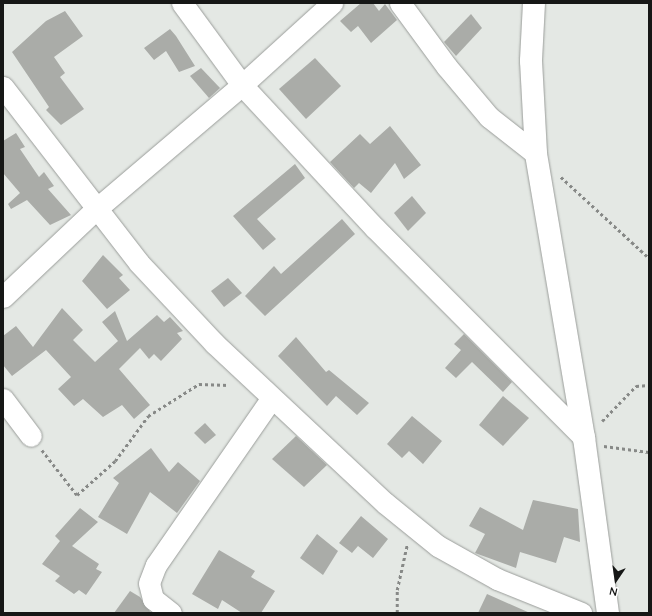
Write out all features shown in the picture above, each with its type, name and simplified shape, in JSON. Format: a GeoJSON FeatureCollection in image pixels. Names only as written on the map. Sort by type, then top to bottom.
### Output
{"type":"FeatureCollection","features":[{"type":"Feature","properties":{"kind":"street"},"geometry":{"type":"LineString","coordinates":[[182,3],[242,85],[375,228],[585,444]]}},
{"type":"Feature","properties":{"kind":"street"},"geometry":{"type":"LineString","coordinates":[[3,297],[95,210],[242,85],[332,3]]}},
{"type":"Feature","properties":{"kind":"street"},"geometry":{"type":"LineString","coordinates":[[400,3],[447,67],[489,117],[536,154]]}},
{"type":"Feature","properties":{"kind":"street"},"geometry":{"type":"LineString","coordinates":[[534,3],[531,61],[536,154],[585,444],[608,613]]}},
{"type":"Feature","properties":{"kind":"street"},"geometry":{"type":"LineString","coordinates":[[3,87],[95,210],[214,343],[271,399],[438,546],[497,579],[581,613]]}},
{"type":"Feature","properties":{"kind":"street"},"geometry":{"type":"LineString","coordinates":[[3,399],[31,436]]}},
{"type":"Feature","properties":{"kind":"street"},"geometry":{"type":"LineString","coordinates":[[171,613],[153,599],[149,583],[156,565],[271,399]]}},
{"type":"Feature","properties":{"kind":"path"},"geometry":{"type":"LineString","coordinates":[[558,175],[649,258]]}},
{"type":"Feature","properties":{"kind":"path"},"geometry":{"type":"LineString","coordinates":[[31,436],[77,495],[115,462],[148,416],[174,398],[199,384],[236,386]]}},
{"type":"Feature","properties":{"kind":"path"},"geometry":{"type":"LineString","coordinates":[[585,444],[636,386],[649,384]]}},
{"type":"Feature","properties":{"kind":"path"},"geometry":{"type":"LineString","coordinates":[[585,444],[596,444],[649,452]]}},
{"type":"Feature","properties":{"kind":"path"},"geometry":{"type":"LineString","coordinates":[[397,613],[397,590],[414,526]]}},
{"type":"Feature","properties":{"kind":"building"},"geometry":{"type":"Polygon","coordinates":[[[361,3],[373,3],[379,11],[385,4],[397,20],[371,43],[358,26],[351,32],[340,21],[361,3]]]}},
{"type":"Feature","properties":{"kind":"building"},"geometry":{"type":"Polygon","coordinates":[[[65,11],[83,36],[54,57],[65,73],[60,77],[84,109],[61,125],[46,110],[49,107],[12,52],[46,21],[65,11]]]}},
{"type":"Feature","properties":{"kind":"building"},"geometry":{"type":"Polygon","coordinates":[[[471,14],[482,28],[456,56],[444,42],[471,14]]]}},
{"type":"Feature","properties":{"kind":"building"},"geometry":{"type":"Polygon","coordinates":[[[170,29],[195,66],[179,72],[166,51],[154,60],[144,48],[170,29]]]}},
{"type":"Feature","properties":{"kind":"building"},"geometry":{"type":"Polygon","coordinates":[[[315,58],[341,86],[306,119],[279,89],[315,58]]]}},
{"type":"Feature","properties":{"kind":"building"},"geometry":{"type":"Polygon","coordinates":[[[201,68],[220,88],[209,98],[190,76],[201,68]]]}},
{"type":"Feature","properties":{"kind":"building"},"geometry":{"type":"Polygon","coordinates":[[[390,126],[421,165],[404,179],[395,163],[371,193],[359,183],[354,188],[330,162],[360,134],[370,144],[390,126]]]}},
{"type":"Feature","properties":{"kind":"building"},"geometry":{"type":"Polygon","coordinates":[[[16,133],[25,147],[20,149],[39,177],[44,172],[54,186],[48,189],[71,215],[50,225],[27,200],[11,209],[8,204],[20,193],[3,173],[3,141],[16,133]]]}},
{"type":"Feature","properties":{"kind":"building"},"geometry":{"type":"Polygon","coordinates":[[[295,164],[305,178],[257,219],[276,239],[263,250],[233,216],[295,164]]]}},
{"type":"Feature","properties":{"kind":"building"},"geometry":{"type":"Polygon","coordinates":[[[412,196],[426,213],[408,231],[394,213],[412,196]]]}},
{"type":"Feature","properties":{"kind":"building"},"geometry":{"type":"Polygon","coordinates":[[[342,219],[355,234],[265,316],[245,296],[274,266],[281,274],[342,219]]]}},
{"type":"Feature","properties":{"kind":"building"},"geometry":{"type":"Polygon","coordinates":[[[103,255],[123,275],[119,278],[130,290],[107,309],[82,281],[103,255]]]}},
{"type":"Feature","properties":{"kind":"building"},"geometry":{"type":"Polygon","coordinates":[[[228,278],[242,293],[224,307],[211,291],[228,278]]]}},
{"type":"Feature","properties":{"kind":"building"},"geometry":{"type":"Polygon","coordinates":[[[62,308],[83,330],[73,340],[95,362],[118,341],[102,322],[115,311],[127,341],[157,315],[164,322],[170,317],[183,331],[177,333],[182,339],[161,361],[154,354],[149,359],[140,348],[119,369],[150,405],[134,419],[122,405],[103,417],[83,399],[74,406],[58,389],[71,377],[46,350],[12,376],[3,365],[3,336],[16,326],[33,347],[62,308]]]}},
{"type":"Feature","properties":{"kind":"building"},"geometry":{"type":"Polygon","coordinates":[[[464,334],[512,382],[503,392],[472,362],[456,378],[445,368],[461,350],[454,344],[464,334]]]}},
{"type":"Feature","properties":{"kind":"building"},"geometry":{"type":"Polygon","coordinates":[[[296,337],[326,372],[329,370],[369,403],[357,415],[336,396],[327,406],[278,356],[296,337]]]}},
{"type":"Feature","properties":{"kind":"building"},"geometry":{"type":"Polygon","coordinates":[[[503,396],[529,418],[503,446],[479,425],[503,396]]]}},
{"type":"Feature","properties":{"kind":"building"},"geometry":{"type":"Polygon","coordinates":[[[412,416],[442,441],[423,464],[409,451],[402,458],[387,444],[412,416]]]}},
{"type":"Feature","properties":{"kind":"building"},"geometry":{"type":"Polygon","coordinates":[[[205,423],[216,435],[205,444],[194,433],[205,423]]]}},
{"type":"Feature","properties":{"kind":"building"},"geometry":{"type":"Polygon","coordinates":[[[296,436],[327,465],[304,487],[272,459],[296,436]]]}},
{"type":"Feature","properties":{"kind":"building"},"geometry":{"type":"Polygon","coordinates":[[[151,448],[169,472],[178,462],[200,481],[177,513],[150,492],[127,534],[98,517],[119,483],[113,478],[151,448]]]}},
{"type":"Feature","properties":{"kind":"building"},"geometry":{"type":"Polygon","coordinates":[[[533,500],[578,509],[580,542],[564,537],[556,563],[520,552],[516,568],[475,553],[485,534],[469,526],[480,507],[523,530],[533,500]]]}},
{"type":"Feature","properties":{"kind":"building"},"geometry":{"type":"Polygon","coordinates":[[[80,508],[98,522],[72,546],[99,564],[96,569],[102,572],[86,595],[79,590],[74,594],[55,581],[60,576],[42,564],[60,541],[55,536],[80,508]]]}},
{"type":"Feature","properties":{"kind":"building"},"geometry":{"type":"Polygon","coordinates":[[[361,516],[388,539],[373,558],[358,546],[352,553],[339,543],[361,516]]]}},
{"type":"Feature","properties":{"kind":"building"},"geometry":{"type":"Polygon","coordinates":[[[317,534],[338,551],[323,575],[300,558],[317,534]]]}},
{"type":"Feature","properties":{"kind":"building"},"geometry":{"type":"Polygon","coordinates":[[[219,550],[255,571],[251,577],[275,591],[261,613],[242,613],[222,600],[218,609],[192,594],[219,550]]]}},
{"type":"Feature","properties":{"kind":"building"},"geometry":{"type":"Polygon","coordinates":[[[130,591],[140,597],[151,613],[114,613],[130,591]]]}},
{"type":"Feature","properties":{"kind":"building"},"geometry":{"type":"Polygon","coordinates":[[[487,594],[530,613],[478,613],[487,594]]]}}]}
